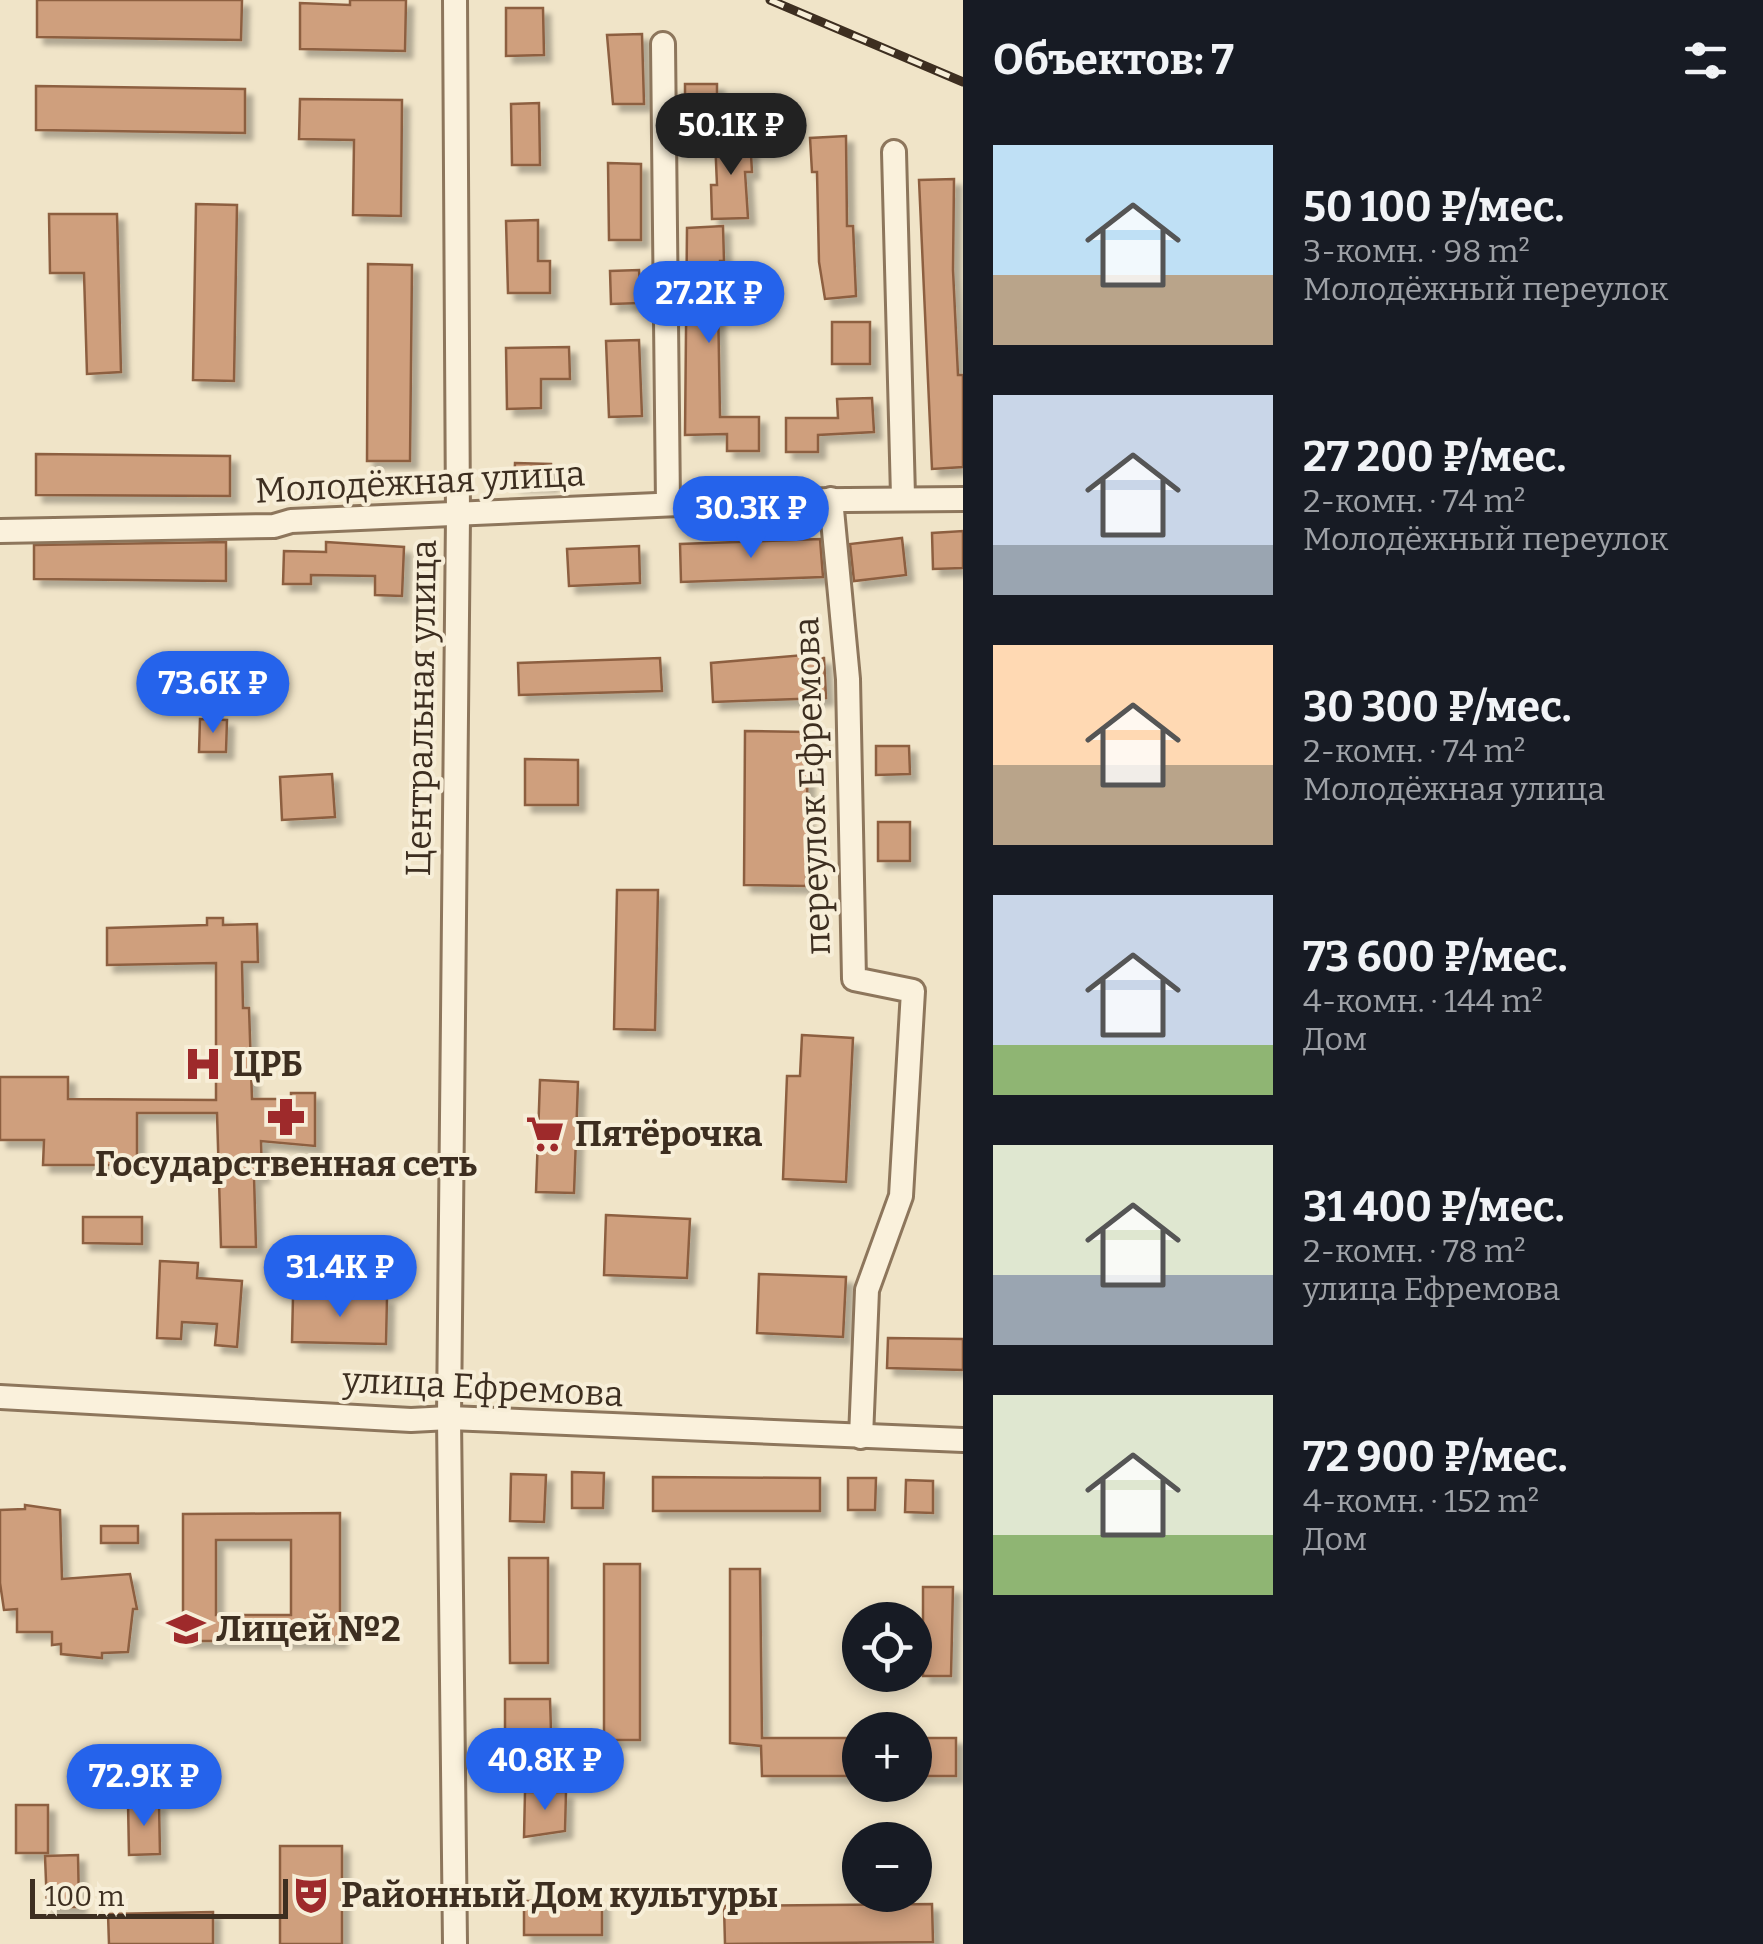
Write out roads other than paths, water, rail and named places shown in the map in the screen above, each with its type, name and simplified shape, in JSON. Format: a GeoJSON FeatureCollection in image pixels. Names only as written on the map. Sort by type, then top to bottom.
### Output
{"type":"FeatureCollection","features":[{"type":"Feature","properties":{"kind":"street","name":"Центральная улица"},"geometry":{"type":"LineString","coordinates":[[455,0],[458,516],[448,1418],[455,1944]]}},
{"type":"Feature","properties":{"kind":"street"},"geometry":{"type":"LineString","coordinates":[[663,44],[668,504]]}},
{"type":"Feature","properties":{"kind":"street"},"geometry":{"type":"LineString","coordinates":[[894,152],[902,496]]}},
{"type":"Feature","properties":{"kind":"street","name":"Молодёжная улица"},"geometry":{"type":"LineString","coordinates":[[0,531],[274,526],[290,521],[668,504],[902,496],[963,498]]}},
{"type":"Feature","properties":{"kind":"street","name":"переулок Ефремова"},"geometry":{"type":"LineString","coordinates":[[831,499],[848,679],[854,980],[913,991],[901,1196],[867,1290],[861,1436]]}},
{"type":"Feature","properties":{"kind":"street","name":"улица Ефремова"},"geometry":{"type":"LineString","coordinates":[[0,1397],[411,1420],[448,1418],[963,1440]]}},
{"type":"Feature","properties":{"kind":"railway"},"geometry":{"type":"LineString","coordinates":[[770,0],[963,82]]}},
{"type":"Feature","properties":{"kind":"place","name":"ЦРБ"},"geometry":{"type":"Point","coordinates":[203,1064]}},
{"type":"Feature","properties":{"kind":"place","name":"Государственная сеть"},"geometry":{"type":"Point","coordinates":[286,1117]}},
{"type":"Feature","properties":{"kind":"place","name":"Пятёрочка"},"geometry":{"type":"Point","coordinates":[545,1134]}},
{"type":"Feature","properties":{"kind":"place","name":"Лицей №2"},"geometry":{"type":"Point","coordinates":[186,1629]}},
{"type":"Feature","properties":{"kind":"place","name":"Районный Дом культуры"},"geometry":{"type":"Point","coordinates":[311,1895]}}]}
